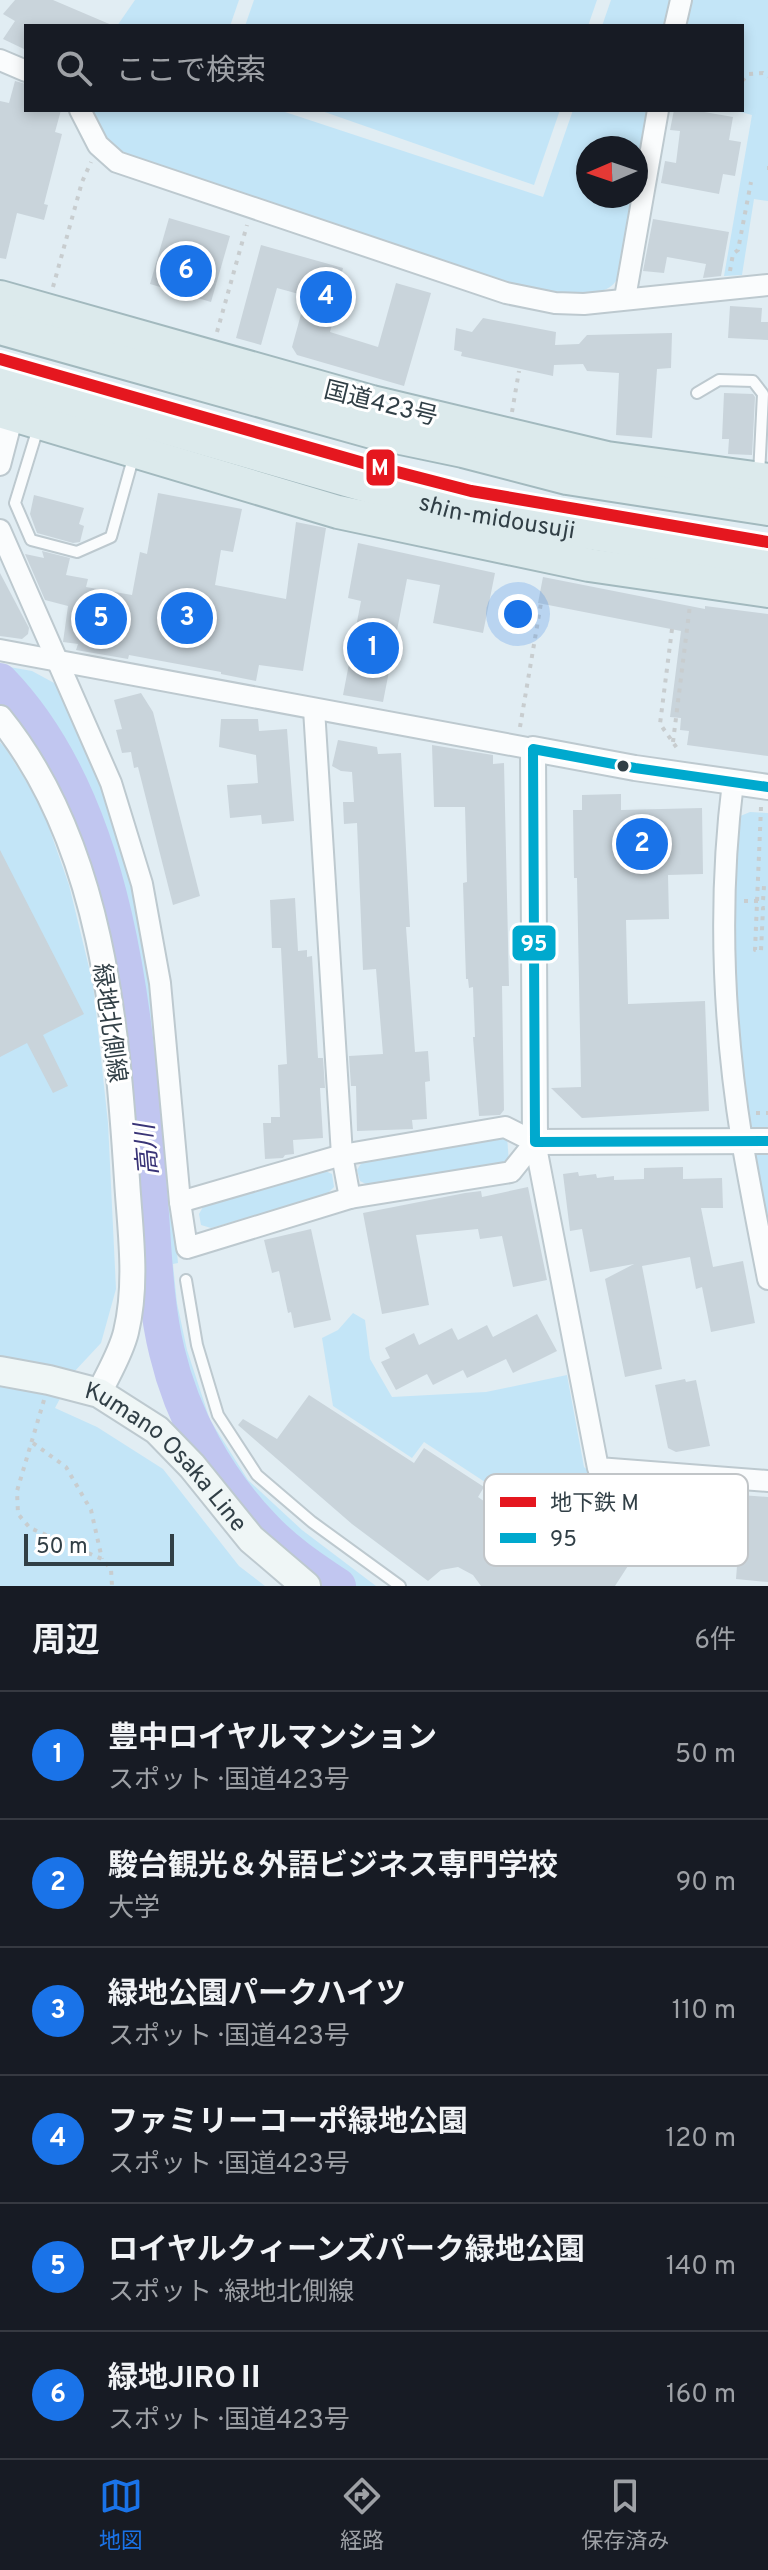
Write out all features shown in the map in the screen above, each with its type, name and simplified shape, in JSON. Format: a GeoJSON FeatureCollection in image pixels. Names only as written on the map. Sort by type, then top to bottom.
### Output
{"type":"FeatureCollection","features":[{"type":"Feature","properties":{"kind":"highway","name":"国道423号"},"geometry":{"type":"LineString","coordinates":[[0,297],[372,402],[607,458],[765,489]]}},
{"type":"Feature","properties":{"kind":"highway","name":"shin-midousuji"},"geometry":{"type":"LineString","coordinates":[[0,328],[372,432],[463,451],[567,478],[765,489]]}},
{"type":"Feature","properties":{"kind":"highway","name":"shin-midousuji"},"geometry":{"type":"LineString","coordinates":[[0,380],[454,511],[768,562]]}},
{"type":"Feature","properties":{"kind":"highway"},"geometry":{"type":"LineString","coordinates":[[18,416],[338,512],[589,565],[768,591]]}},
{"type":"Feature","properties":{"kind":"highway"},"geometry":{"type":"LineString","coordinates":[[463,451],[607,458]]}},
{"type":"Feature","properties":{"kind":"highway"},"geometry":{"type":"LineString","coordinates":[[454,511],[589,565]]}},
{"type":"Feature","properties":{"kind":"main road","name":"Kumano Osaka Line"},"geometry":{"type":"LineString","coordinates":[[0,1371],[99,1393],[157,1430],[192,1466],[251,1539],[306,1586]]}},
{"type":"Feature","properties":{"kind":"street"},"geometry":{"type":"LineString","coordinates":[[675,24],[681,0]]}},
{"type":"Feature","properties":{"kind":"street"},"geometry":{"type":"LineString","coordinates":[[0,60],[24,70]]}},
{"type":"Feature","properties":{"kind":"street"},"geometry":{"type":"LineString","coordinates":[[81,112],[98,145],[117,162],[506,293],[555,303],[584,304],[768,285]]}},
{"type":"Feature","properties":{"kind":"street"},"geometry":{"type":"LineString","coordinates":[[625,298],[658,112]]}},
{"type":"Feature","properties":{"kind":"street"},"geometry":{"type":"LineString","coordinates":[[0,465],[18,416]]}},
{"type":"Feature","properties":{"kind":"street"},"geometry":{"type":"LineString","coordinates":[[0,530],[111,783],[142,884],[160,983],[187,1248],[350,1198],[511,1172],[535,1142]]}},
{"type":"Feature","properties":{"kind":"street"},"geometry":{"type":"LineString","coordinates":[[0,650],[314,709],[527,739],[635,768],[733,782],[764,796]]}},
{"type":"Feature","properties":{"kind":"street"},"geometry":{"type":"LineString","coordinates":[[314,709],[342,1155],[350,1198]]}},
{"type":"Feature","properties":{"kind":"street","name":"緑地北側線"},"geometry":{"type":"LineString","coordinates":[[0,718],[17,739],[51,798],[81,872],[106,976],[124,1136],[133,1282],[126,1334],[99,1393]]}},
{"type":"Feature","properties":{"kind":"street"},"geometry":{"type":"LineString","coordinates":[[527,739],[535,1142],[598,1468],[676,1474]]}},
{"type":"Feature","properties":{"kind":"street"},"geometry":{"type":"LineString","coordinates":[[733,782],[724,902],[726,993],[759,1141],[768,1279]]}},
{"type":"Feature","properties":{"kind":"street"},"geometry":{"type":"LineString","coordinates":[[180,1202],[342,1155],[505,1127],[535,1142],[759,1141]]}},
{"type":"Feature","properties":{"kind":"street"},"geometry":{"type":"LineString","coordinates":[[748,1479],[768,1481]]}},
{"type":"Feature","properties":{"kind":"lane"},"geometry":{"type":"LineString","coordinates":[[697,393],[719,380],[753,381],[763,394],[765,489]]}},
{"type":"Feature","properties":{"kind":"lane"},"geometry":{"type":"LineString","coordinates":[[18,416],[15,503],[31,540],[77,552],[111,537],[135,451]]}},
{"type":"Feature","properties":{"kind":"lane"},"geometry":{"type":"LineString","coordinates":[[186,1280],[197,1345],[218,1415],[257,1475],[312,1522],[400,1586]]}},
{"type":"Feature","properties":{"kind":"path"},"geometry":{"type":"LineString","coordinates":[[744,79],[749,74],[763,73],[768,77]]}},
{"type":"Feature","properties":{"kind":"path"},"geometry":{"type":"LineString","coordinates":[[51,294],[82,182]]}},
{"type":"Feature","properties":{"kind":"path"},"geometry":{"type":"LineString","coordinates":[[733,254],[738,250],[751,182]]}},
{"type":"Feature","properties":{"kind":"path"},"geometry":{"type":"LineString","coordinates":[[214,342],[248,224]]}},
{"type":"Feature","properties":{"kind":"path"},"geometry":{"type":"LineString","coordinates":[[510,421],[519,371]]}},
{"type":"Feature","properties":{"kind":"path"},"geometry":{"type":"LineString","coordinates":[[673,742],[685,672],[692,595]]}},
{"type":"Feature","properties":{"kind":"path"},"geometry":{"type":"LineString","coordinates":[[527,739],[541,603]]}},
{"type":"Feature","properties":{"kind":"path"},"geometry":{"type":"LineString","coordinates":[[672,629],[660,724],[677,748]]}},
{"type":"Feature","properties":{"kind":"path"},"geometry":{"type":"LineString","coordinates":[[764,796],[755,950],[761,951],[763,908],[768,908]]}},
{"type":"Feature","properties":{"kind":"path"},"geometry":{"type":"LineString","coordinates":[[746,901],[763,901],[764,886],[768,886]]}},
{"type":"Feature","properties":{"kind":"path"},"geometry":{"type":"LineString","coordinates":[[756,1113],[768,1113]]}},
{"type":"Feature","properties":{"kind":"path"},"geometry":{"type":"LineString","coordinates":[[45,1396],[17,1491],[18,1514],[30,1528],[102,1559],[111,1569],[112,1586]]}},
{"type":"Feature","properties":{"kind":"path"},"geometry":{"type":"LineString","coordinates":[[32,1443],[66,1467],[91,1510],[102,1559]]}},
{"type":"Feature","properties":{"kind":"shaded area"},"geometry":{"type":"Polygon","coordinates":[[[135,0],[239,0],[231,24],[118,24],[135,0]]]}},
{"type":"Feature","properties":{"kind":"shaded area"},"geometry":{"type":"Polygon","coordinates":[[[254,0],[597,0],[589,24],[246,24],[254,0]]]}},
{"type":"Feature","properties":{"kind":"shaded area"},"geometry":{"type":"Polygon","coordinates":[[[611,0],[670,0],[665,24],[603,24],[611,0]]]}},
{"type":"Feature","properties":{"kind":"shaded area"},"geometry":{"type":"Polygon","coordinates":[[[687,0],[768,0],[768,201],[754,199],[742,275],[724,276],[752,115],[741,112],[744,112],[744,24],[682,24],[687,0]]]}},
{"type":"Feature","properties":{"kind":"shaded area"},"geometry":{"type":"Polygon","coordinates":[[[92,112],[285,112],[543,197],[572,112],[649,112],[644,136],[576,136],[576,208],[631,208],[616,281],[608,288],[581,294],[509,282],[124,156],[107,140],[92,112]]]}},
{"type":"Feature","properties":{"kind":"shaded area"},"geometry":{"type":"Polygon","coordinates":[[[325,112],[559,112],[534,185],[325,112]]]}},
{"type":"Feature","properties":{"kind":"shaded area"},"geometry":{"type":"Polygon","coordinates":[[[4,666],[32,671],[56,684],[104,786],[135,886],[152,981],[178,1263],[173,1264],[177,1303],[187,1350],[210,1420],[248,1480],[302,1530],[376,1586],[352,1586],[337,1580],[262,1519],[221,1465],[190,1404],[170,1339],[164,1305],[144,1062],[127,942],[116,892],[80,790],[45,727],[0,673],[4,666]]]}},
{"type":"Feature","properties":{"kind":"shaded area"},"geometry":{"type":"Polygon","coordinates":[[[0,742],[41,805],[69,885],[93,984],[108,1123],[116,1289],[101,1343],[74,1372],[55,1408],[97,1427],[163,1469],[239,1566],[265,1586],[0,1586],[0,742]]]}},
{"type":"Feature","properties":{"kind":"shaded area"},"geometry":{"type":"Polygon","coordinates":[[[750,812],[768,813],[768,1231],[748,1113],[736,995],[738,817],[750,812]]]}},
{"type":"Feature","properties":{"kind":"shaded area"},"geometry":{"type":"Polygon","coordinates":[[[507,1136],[509,1163],[370,1186],[360,1181],[357,1170],[362,1162],[507,1136]]]}},
{"type":"Feature","properties":{"kind":"shaded area"},"geometry":{"type":"Polygon","coordinates":[[[321,1169],[332,1174],[334,1187],[326,1195],[211,1228],[201,1225],[199,1214],[204,1205],[321,1169]]]}},
{"type":"Feature","properties":{"kind":"shaded area"},"geometry":{"type":"Polygon","coordinates":[[[353,1313],[365,1320],[370,1359],[392,1397],[486,1392],[567,1375],[584,1467],[592,1474],[484,1474],[484,1481],[424,1442],[412,1458],[333,1406],[322,1338],[338,1330],[353,1313]]]}},
{"type":"Feature","properties":{"kind":"building"},"geometry":{"type":"Polygon","coordinates":[[[15,0],[53,0],[109,24],[24,24],[24,49],[3,39],[15,21],[3,14],[15,0]]]}},
{"type":"Feature","properties":{"kind":"building"},"geometry":{"type":"Polygon","coordinates":[[[15,81],[24,83],[24,112],[60,112],[55,132],[62,134],[44,204],[48,205],[44,220],[17,213],[6,259],[0,258],[0,101],[9,103],[15,81]]]}},
{"type":"Feature","properties":{"kind":"building"},"geometry":{"type":"Polygon","coordinates":[[[674,112],[704,112],[733,117],[729,140],[741,142],[735,176],[723,174],[719,194],[661,183],[665,161],[676,163],[680,131],[670,130],[674,112]]]}},
{"type":"Feature","properties":{"kind":"building"},"geometry":{"type":"Polygon","coordinates":[[[169,218],[230,236],[211,302],[150,284],[169,218]]]}},
{"type":"Feature","properties":{"kind":"building"},"geometry":{"type":"Polygon","coordinates":[[[653,219],[729,232],[721,276],[703,278],[706,264],[667,257],[664,273],[643,271],[653,219]]]}},
{"type":"Feature","properties":{"kind":"building"},"geometry":{"type":"Polygon","coordinates":[[[261,245],[343,268],[338,289],[342,290],[330,332],[378,347],[396,283],[431,293],[404,386],[297,355],[292,347],[306,296],[277,288],[261,345],[236,338],[261,245]]]}},
{"type":"Feature","properties":{"kind":"building"},"geometry":{"type":"Polygon","coordinates":[[[730,306],[762,308],[761,322],[768,322],[768,340],[728,338],[730,306]]]}},
{"type":"Feature","properties":{"kind":"building"},"geometry":{"type":"Polygon","coordinates":[[[483,318],[556,332],[555,345],[579,344],[587,335],[672,333],[671,368],[657,369],[652,438],[616,435],[619,373],[587,371],[583,364],[554,365],[553,376],[461,356],[462,352],[454,350],[456,328],[472,332],[483,318]]]}},
{"type":"Feature","properties":{"kind":"building"},"geometry":{"type":"Polygon","coordinates":[[[724,393],[753,394],[755,397],[752,455],[728,454],[729,439],[722,439],[724,393]]]}},
{"type":"Feature","properties":{"kind":"building"},"geometry":{"type":"Polygon","coordinates":[[[158,493],[242,509],[233,552],[221,550],[215,585],[286,599],[296,522],[326,528],[303,671],[259,665],[256,681],[129,655],[128,659],[76,650],[78,644],[63,642],[68,606],[45,600],[25,554],[44,558],[42,551],[70,558],[66,575],[88,579],[86,587],[132,595],[140,552],[147,554],[158,493]]]}},
{"type":"Feature","properties":{"kind":"building"},"geometry":{"type":"Polygon","coordinates":[[[34,495],[84,508],[79,524],[84,526],[80,542],[73,543],[37,533],[30,514],[34,495]]]}},
{"type":"Feature","properties":{"kind":"building"},"geometry":{"type":"Polygon","coordinates":[[[358,543],[495,573],[483,633],[433,623],[440,585],[407,579],[383,702],[343,695],[361,601],[348,598],[358,543]]]}},
{"type":"Feature","properties":{"kind":"building"},"geometry":{"type":"Polygon","coordinates":[[[0,573],[29,628],[22,639],[0,636],[0,573]]]}},
{"type":"Feature","properties":{"kind":"building"},"geometry":{"type":"Polygon","coordinates":[[[543,577],[705,609],[705,606],[768,614],[768,756],[687,745],[689,731],[680,730],[681,718],[670,717],[681,631],[538,603],[543,577]]]}},
{"type":"Feature","properties":{"kind":"building"},"geometry":{"type":"Polygon","coordinates":[[[141,693],[153,712],[200,896],[173,905],[138,767],[134,768],[131,752],[122,753],[116,730],[122,729],[114,700],[141,693]]]}},
{"type":"Feature","properties":{"kind":"building"},"geometry":{"type":"Polygon","coordinates":[[[221,719],[258,719],[259,731],[287,729],[294,821],[262,824],[261,815],[230,818],[227,785],[258,783],[256,755],[219,747],[221,719]]]}},
{"type":"Feature","properties":{"kind":"building"},"geometry":{"type":"Polygon","coordinates":[[[338,740],[377,747],[378,754],[401,753],[410,927],[406,927],[415,1052],[428,1051],[430,1081],[425,1082],[427,1119],[412,1120],[413,1129],[357,1131],[356,1086],[351,1086],[349,1056],[383,1054],[376,969],[363,970],[357,823],[344,824],[343,802],[354,802],[352,772],[332,766],[338,740]]]}},
{"type":"Feature","properties":{"kind":"building"},"geometry":{"type":"Polygon","coordinates":[[[432,745],[493,755],[493,764],[504,763],[509,986],[502,986],[504,1110],[500,1115],[479,1116],[473,987],[469,988],[466,979],[463,883],[467,882],[465,807],[434,807],[432,745]]]}},
{"type":"Feature","properties":{"kind":"building"},"geometry":{"type":"Polygon","coordinates":[[[621,794],[621,810],[702,808],[703,874],[668,875],[669,919],[626,920],[628,1004],[705,1001],[709,1111],[582,1118],[551,1088],[581,1087],[573,810],[582,810],[582,795],[621,794]]]}},
{"type":"Feature","properties":{"kind":"building"},"geometry":{"type":"Polygon","coordinates":[[[0,850],[84,1014],[43,1035],[68,1086],[53,1093],[27,1043],[0,1057],[0,850]]]}},
{"type":"Feature","properties":{"kind":"building"},"geometry":{"type":"Polygon","coordinates":[[[295,898],[298,951],[307,950],[307,957],[312,956],[318,1058],[323,1058],[325,1088],[320,1088],[323,1138],[293,1140],[294,1154],[265,1159],[263,1123],[271,1123],[271,1117],[280,1117],[278,1065],[287,1064],[281,948],[272,948],[270,900],[295,898]]]}},
{"type":"Feature","properties":{"kind":"building"},"geometry":{"type":"Polygon","coordinates":[[[683,1167],[683,1179],[722,1178],[723,1208],[701,1208],[713,1267],[743,1261],[755,1323],[711,1332],[702,1287],[696,1289],[690,1257],[642,1266],[662,1369],[625,1377],[605,1279],[634,1264],[590,1272],[582,1229],[570,1231],[563,1174],[578,1172],[579,1176],[596,1174],[597,1178],[614,1176],[614,1180],[644,1179],[644,1168],[683,1167]]]}},
{"type":"Feature","properties":{"kind":"building"},"geometry":{"type":"Polygon","coordinates":[[[528,1187],[547,1280],[513,1287],[502,1236],[480,1239],[478,1229],[416,1235],[429,1305],[382,1314],[363,1213],[465,1193],[481,1191],[482,1197],[528,1187]]]}},
{"type":"Feature","properties":{"kind":"building"},"geometry":{"type":"Polygon","coordinates":[[[311,1229],[331,1320],[294,1328],[279,1271],[272,1273],[264,1240],[311,1229]]]}},
{"type":"Feature","properties":{"kind":"building"},"geometry":{"type":"Polygon","coordinates":[[[537,1314],[557,1351],[513,1373],[506,1359],[467,1378],[463,1370],[433,1385],[427,1374],[396,1390],[381,1362],[390,1358],[385,1348],[414,1333],[419,1345],[452,1328],[458,1340],[487,1325],[493,1337],[537,1314]]]}},
{"type":"Feature","properties":{"kind":"building"},"geometry":{"type":"Polygon","coordinates":[[[685,1379],[686,1382],[696,1380],[710,1446],[676,1452],[668,1448],[655,1385],[685,1379]]]}},
{"type":"Feature","properties":{"kind":"building"},"geometry":{"type":"Polygon","coordinates":[[[309,1395],[414,1463],[424,1448],[484,1487],[478,1497],[484,1501],[484,1566],[628,1566],[615,1586],[481,1586],[473,1575],[458,1567],[441,1570],[428,1581],[352,1524],[238,1425],[243,1419],[277,1439],[309,1395]]]}},
{"type":"Feature","properties":{"kind":"building"},"geometry":{"type":"Polygon","coordinates":[[[748,1496],[768,1497],[768,1582],[736,1579],[737,1566],[748,1566],[748,1496]]]}},
{"type":"Feature","properties":{"kind":"waterway","name":"高川"},"geometry":{"type":"LineString","coordinates":[[0,681],[41,732],[72,790],[97,853],[115,920],[137,1058],[159,1312],[182,1400],[216,1467],[246,1508],[279,1543],[338,1586]]}},
{"type":"Feature","properties":{"kind":"metro line","name":"M"},"geometry":{"type":"LineString","coordinates":[[0,359],[471,491],[768,542]]}},
{"type":"Feature","properties":{"kind":"transit line","name":"95"},"geometry":{"type":"LineString","coordinates":[[768,787],[635,768],[533,749],[535,1142],[768,1141]]}},
{"type":"Feature","properties":{"kind":"place","name":"緑地JIROⅡ"},"geometry":{"type":"Point","coordinates":[186,271]}},
{"type":"Feature","properties":{"kind":"place","name":"ファミリーコーポ緑地公園"},"geometry":{"type":"Point","coordinates":[326,297]}},
{"type":"Feature","properties":{"kind":"place","name":"緑地公園パークハイツ"},"geometry":{"type":"Point","coordinates":[187,618]}},
{"type":"Feature","properties":{"kind":"place","name":"ロイヤルクィーンズパーク緑地公園"},"geometry":{"type":"Point","coordinates":[101,619]}},
{"type":"Feature","properties":{"kind":"place","name":"豊中ロイヤルマンション"},"geometry":{"type":"Point","coordinates":[373,648]}},
{"type":"Feature","properties":{"kind":"place","name":"駿台観光＆外語ビジネス専門学校"},"geometry":{"type":"Point","coordinates":[642,844]}}]}
